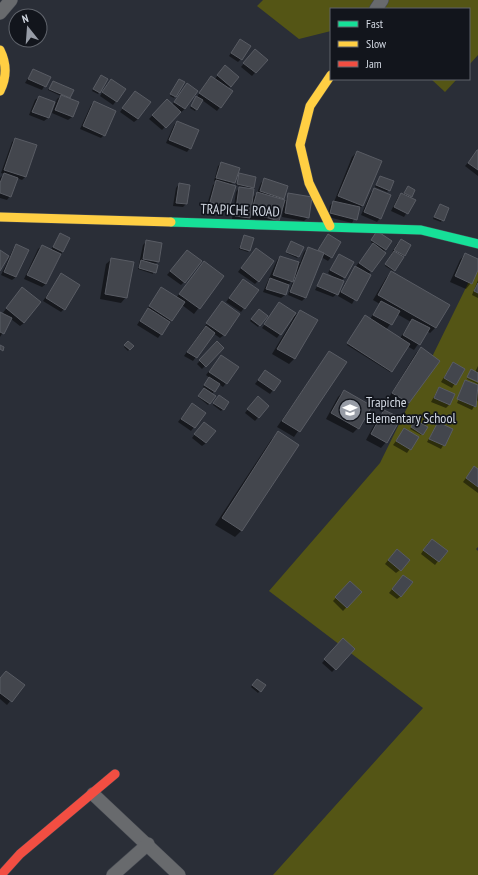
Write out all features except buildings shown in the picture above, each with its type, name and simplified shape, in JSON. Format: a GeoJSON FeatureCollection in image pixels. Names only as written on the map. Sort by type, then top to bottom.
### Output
{"type":"FeatureCollection","features":[{"type":"Feature","properties":{"kind":"street"},"geometry":{"type":"LineString","coordinates":[[0,13],[11,0]]}},
{"type":"Feature","properties":{"kind":"street"},"geometry":{"type":"LineString","coordinates":[[0,50],[6,65],[4,84],[0,91]]}},
{"type":"Feature","properties":{"kind":"street"},"geometry":{"type":"LineString","coordinates":[[330,76],[310,106],[300,145],[309,183],[330,226]]}},
{"type":"Feature","properties":{"kind":"street","name":"TRAPICHE ROAD"},"geometry":{"type":"LineString","coordinates":[[0,217],[421,230],[478,244]]}},
{"type":"Feature","properties":{"kind":"street"},"geometry":{"type":"LineString","coordinates":[[1,875],[20,854],[115,774]]}},
{"type":"Feature","properties":{"kind":"street"},"geometry":{"type":"LineString","coordinates":[[93,794],[148,844],[179,875]]}},
{"type":"Feature","properties":{"kind":"street"},"geometry":{"type":"LineString","coordinates":[[113,875],[148,844]]}},
{"type":"Feature","properties":{"kind":"shaded area"},"geometry":{"type":"Polygon","coordinates":[[[263,0],[478,0],[478,55],[470,64],[470,8],[330,8],[330,31],[299,39],[257,6],[263,0]]]}},
{"type":"Feature","properties":{"kind":"shaded area"},"geometry":{"type":"Polygon","coordinates":[[[432,80],[456,80],[445,92],[432,80]]]}},
{"type":"Feature","properties":{"kind":"shaded area"},"geometry":{"type":"Polygon","coordinates":[[[478,263],[478,547],[476,549],[478,551],[478,875],[273,875],[423,708],[269,591],[380,463],[478,263]]]}},
{"type":"Feature","properties":{"kind":"traffic: fast"},"geometry":{"type":"LineString","coordinates":[[171,222],[421,230],[478,244]]}},
{"type":"Feature","properties":{"kind":"traffic: slow"},"geometry":{"type":"LineString","coordinates":[[0,50],[5,65],[5,76],[0,91]]}},
{"type":"Feature","properties":{"kind":"traffic: slow"},"geometry":{"type":"LineString","coordinates":[[330,76],[310,106],[300,145],[309,183],[330,226]]}},
{"type":"Feature","properties":{"kind":"traffic: slow"},"geometry":{"type":"LineString","coordinates":[[0,217],[171,222]]}},
{"type":"Feature","properties":{"kind":"traffic: jam"},"geometry":{"type":"LineString","coordinates":[[1,875],[20,854],[115,774]]}},
{"type":"Feature","properties":{"kind":"place","name":"Trapiche Elementary School"},"geometry":{"type":"Point","coordinates":[350,410]}}]}
